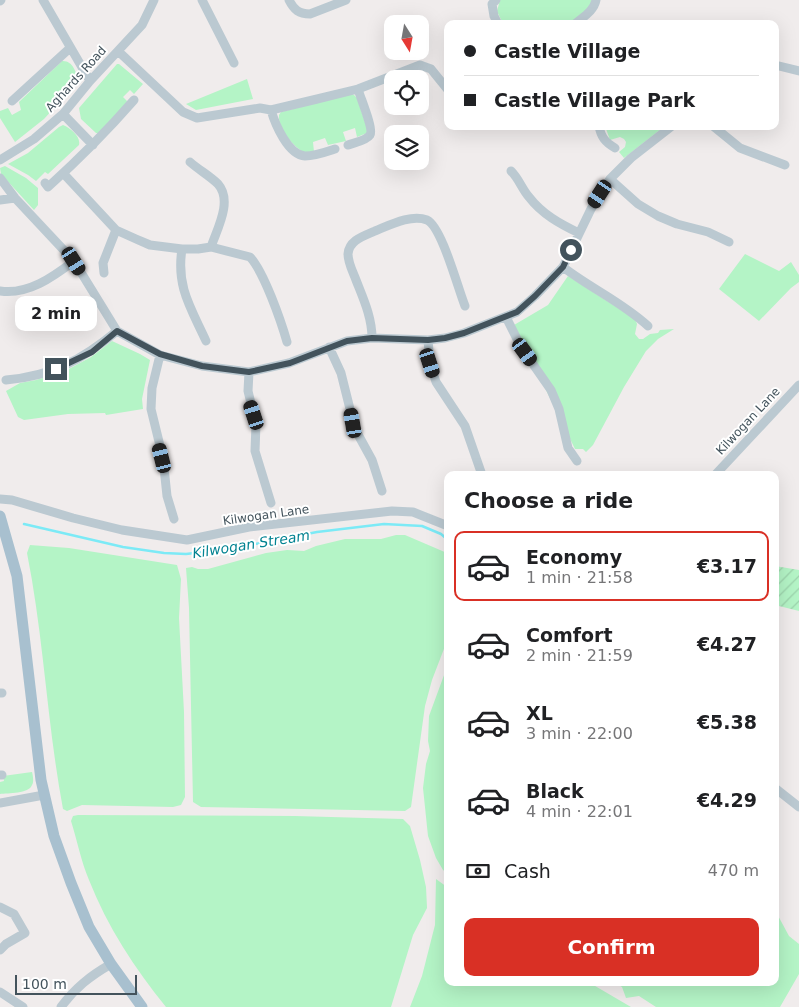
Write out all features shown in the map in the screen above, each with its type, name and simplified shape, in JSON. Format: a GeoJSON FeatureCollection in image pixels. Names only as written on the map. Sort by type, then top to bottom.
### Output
{"type":"FeatureCollection","features":[{"type":"Feature","properties":{"kind":"main road"},"geometry":{"type":"LineString","coordinates":[[0,516],[17,576],[26,642],[38,762],[54,836],[70,882],[89,927],[111,964],[142,1007]]}},
{"type":"Feature","properties":{"kind":"street"},"geometry":{"type":"LineString","coordinates":[[43,0],[90,80]]}},
{"type":"Feature","properties":{"kind":"street","name":"Aghards Road"},"geometry":{"type":"LineString","coordinates":[[0,160],[34,139],[63,114],[90,80],[142,25],[154,0]]}},
{"type":"Feature","properties":{"kind":"street"},"geometry":{"type":"LineString","coordinates":[[202,0],[234,63]]}},
{"type":"Feature","properties":{"kind":"street"},"geometry":{"type":"LineString","coordinates":[[289,0],[294,9],[301,14],[310,14],[346,0]]}},
{"type":"Feature","properties":{"kind":"street"},"geometry":{"type":"LineString","coordinates":[[496,0],[492,4],[496,20]]}},
{"type":"Feature","properties":{"kind":"street"},"geometry":{"type":"LineString","coordinates":[[580,20],[591,11],[596,4],[596,0]]}},
{"type":"Feature","properties":{"kind":"street"},"geometry":{"type":"LineString","coordinates":[[12,101],[70,48]]}},
{"type":"Feature","properties":{"kind":"street"},"geometry":{"type":"LineString","coordinates":[[118,51],[183,112],[197,118],[260,108],[271,110],[358,89],[420,65],[431,69],[444,85]]}},
{"type":"Feature","properties":{"kind":"street"},"geometry":{"type":"LineString","coordinates":[[779,66],[799,71]]}},
{"type":"Feature","properties":{"kind":"street"},"geometry":{"type":"LineString","coordinates":[[348,145],[368,137],[370,134],[371,128],[358,89]]}},
{"type":"Feature","properties":{"kind":"street"},"geometry":{"type":"LineString","coordinates":[[44,183],[48,187],[93,144],[134,100]]}},
{"type":"Feature","properties":{"kind":"street"},"geometry":{"type":"LineString","coordinates":[[271,110],[278,128],[293,151],[303,156],[316,155],[335,149]]}},
{"type":"Feature","properties":{"kind":"street"},"geometry":{"type":"LineString","coordinates":[[63,114],[93,144]]}},
{"type":"Feature","properties":{"kind":"street"},"geometry":{"type":"LineString","coordinates":[[600,130],[600,134],[607,143],[614,148]]}},
{"type":"Feature","properties":{"kind":"street"},"geometry":{"type":"LineString","coordinates":[[0,178],[15,198],[74,261],[117,331],[160,354],[202,366],[249,372],[290,363],[347,341],[372,338],[428,340],[445,338],[506,318],[517,312],[563,267],[591,209],[610,179],[631,158],[667,130]]}},
{"type":"Feature","properties":{"kind":"street"},"geometry":{"type":"LineString","coordinates":[[717,130],[728,140],[747,152],[785,165]]}},
{"type":"Feature","properties":{"kind":"street"},"geometry":{"type":"LineString","coordinates":[[190,162],[218,184],[224,196],[224,209],[211,247]]}},
{"type":"Feature","properties":{"kind":"street"},"geometry":{"type":"LineString","coordinates":[[511,171],[520,181],[527,196],[542,212],[579,234]]}},
{"type":"Feature","properties":{"kind":"street"},"geometry":{"type":"LineString","coordinates":[[63,173],[116,230],[150,245],[198,249],[211,247],[240,253],[252,259],[268,293],[287,342]]}},
{"type":"Feature","properties":{"kind":"street"},"geometry":{"type":"LineString","coordinates":[[610,179],[638,204],[658,216],[677,224],[708,232],[729,242]]}},
{"type":"Feature","properties":{"kind":"street"},"geometry":{"type":"LineString","coordinates":[[0,200],[15,198]]}},
{"type":"Feature","properties":{"kind":"street"},"geometry":{"type":"LineString","coordinates":[[372,338],[369,315],[349,261],[349,249],[357,239],[399,222],[422,219],[432,223],[447,253],[465,306]]}},
{"type":"Feature","properties":{"kind":"street"},"geometry":{"type":"LineString","coordinates":[[104,273],[103,263],[116,230]]}},
{"type":"Feature","properties":{"kind":"street"},"geometry":{"type":"LineString","coordinates":[[182,248],[180,261],[182,287],[206,341]]}},
{"type":"Feature","properties":{"kind":"street"},"geometry":{"type":"LineString","coordinates":[[0,291],[19,291],[49,280],[74,261]]}},
{"type":"Feature","properties":{"kind":"street"},"geometry":{"type":"LineString","coordinates":[[563,267],[629,310],[648,326]]}},
{"type":"Feature","properties":{"kind":"street"},"geometry":{"type":"LineString","coordinates":[[506,318],[521,347],[551,390],[559,409],[568,448],[577,461]]}},
{"type":"Feature","properties":{"kind":"street"},"geometry":{"type":"LineString","coordinates":[[6,380],[38,375],[74,361],[92,352],[117,331]]}},
{"type":"Feature","properties":{"kind":"street"},"geometry":{"type":"LineString","coordinates":[[428,340],[430,363],[436,382],[465,426],[481,471]]}},
{"type":"Feature","properties":{"kind":"street"},"geometry":{"type":"LineString","coordinates":[[329,347],[341,373],[355,428],[372,460],[382,491]]}},
{"type":"Feature","properties":{"kind":"street"},"geometry":{"type":"LineString","coordinates":[[160,354],[152,388],[151,409],[174,519]]}},
{"type":"Feature","properties":{"kind":"street"},"geometry":{"type":"LineString","coordinates":[[249,372],[248,391],[256,424],[255,451],[272,503]]}},
{"type":"Feature","properties":{"kind":"street","name":"Kilwogan Lane"},"geometry":{"type":"LineString","coordinates":[[718,471],[799,384]]}},
{"type":"Feature","properties":{"kind":"street","name":"Kilwogan Lane"},"geometry":{"type":"LineString","coordinates":[[0,499],[12,500],[122,530],[187,540],[249,527],[392,511],[413,512],[444,524]]}},
{"type":"Feature","properties":{"kind":"street"},"geometry":{"type":"LineString","coordinates":[[779,791],[799,807]]}},
{"type":"Feature","properties":{"kind":"street"},"geometry":{"type":"LineString","coordinates":[[0,803],[44,795]]}},
{"type":"Feature","properties":{"kind":"street"},"geometry":{"type":"LineString","coordinates":[[0,907],[14,914],[24,933],[0,950]]}},
{"type":"Feature","properties":{"kind":"street"},"geometry":{"type":"LineString","coordinates":[[61,1007],[71,993],[83,982],[111,964]]}},
{"type":"Feature","properties":{"kind":"street"},"geometry":{"type":"LineString","coordinates":[[0,992],[23,1007]]}},
{"type":"Feature","properties":{"kind":"green space"},"geometry":{"type":"Polygon","coordinates":[[[500,0],[592,0],[587,10],[575,20],[501,20],[497,11],[500,0]]]}},
{"type":"Feature","properties":{"kind":"green space"},"geometry":{"type":"Polygon","coordinates":[[[62,61],[72,65],[77,76],[77,83],[44,119],[15,142],[0,118],[0,111],[8,108],[12,115],[21,110],[19,102],[62,61]]]}},
{"type":"Feature","properties":{"kind":"green space"},"geometry":{"type":"Polygon","coordinates":[[[117,64],[143,84],[134,94],[130,90],[123,97],[127,101],[126,106],[99,133],[96,133],[81,119],[79,108],[117,64]]]}},
{"type":"Feature","properties":{"kind":"green space"},"geometry":{"type":"Polygon","coordinates":[[[247,79],[253,99],[196,110],[186,104],[247,79]]]}},
{"type":"Feature","properties":{"kind":"green space"},"geometry":{"type":"Polygon","coordinates":[[[351,94],[357,98],[367,133],[357,137],[355,128],[343,132],[346,141],[328,145],[325,138],[313,142],[314,152],[304,153],[295,146],[284,132],[279,121],[281,112],[351,94]]]}},
{"type":"Feature","properties":{"kind":"green space"},"geometry":{"type":"Polygon","coordinates":[[[63,125],[75,133],[79,145],[48,174],[45,172],[36,181],[8,164],[28,153],[63,125]]]}},
{"type":"Feature","properties":{"kind":"green space"},"geometry":{"type":"Polygon","coordinates":[[[606,130],[660,130],[624,158],[619,152],[625,147],[626,142],[624,139],[620,137],[610,140],[606,130]]]}},
{"type":"Feature","properties":{"kind":"green space"},"geometry":{"type":"Polygon","coordinates":[[[5,166],[26,178],[38,188],[38,205],[34,210],[1,174],[0,168],[5,166]]]}},
{"type":"Feature","properties":{"kind":"green space"},"geometry":{"type":"Polygon","coordinates":[[[745,254],[779,271],[791,262],[799,275],[799,282],[759,321],[719,289],[745,254]]]}},
{"type":"Feature","properties":{"kind":"green space"},"geometry":{"type":"Polygon","coordinates":[[[568,276],[635,319],[637,324],[635,334],[639,339],[658,333],[660,330],[674,329],[658,339],[646,351],[593,445],[586,452],[583,449],[575,449],[514,325],[548,305],[568,276]]]}},
{"type":"Feature","properties":{"kind":"green space"},"geometry":{"type":"Polygon","coordinates":[[[112,341],[150,360],[142,399],[143,409],[106,415],[105,413],[68,414],[24,420],[18,417],[6,391],[20,383],[67,370],[91,357],[112,341]]]}},
{"type":"Feature","properties":{"kind":"green space"},"geometry":{"type":"Polygon","coordinates":[[[405,535],[444,552],[444,649],[432,680],[425,706],[411,807],[405,811],[201,807],[193,802],[189,608],[186,568],[208,569],[266,553],[287,550],[304,551],[345,539],[381,539],[405,535]]]}},
{"type":"Feature","properties":{"kind":"green space"},"geometry":{"type":"Polygon","coordinates":[[[30,545],[69,548],[177,565],[181,579],[179,618],[184,712],[185,797],[181,805],[173,807],[82,805],[67,811],[63,809],[53,745],[38,617],[27,553],[30,545]]]}},
{"type":"Feature","properties":{"kind":"green space"},"geometry":{"type":"Polygon","coordinates":[[[779,567],[799,570],[799,611],[779,606],[779,567]]]}},
{"type":"Feature","properties":{"kind":"green space"},"geometry":{"type":"Polygon","coordinates":[[[444,675],[444,871],[436,858],[428,836],[423,788],[426,764],[430,751],[428,741],[429,716],[444,675]]]}},
{"type":"Feature","properties":{"kind":"green space"},"geometry":{"type":"Polygon","coordinates":[[[32,772],[33,782],[30,788],[23,792],[0,794],[0,782],[4,781],[3,776],[32,772]]]}},
{"type":"Feature","properties":{"kind":"green space"},"geometry":{"type":"Polygon","coordinates":[[[73,816],[295,816],[403,819],[410,826],[420,860],[426,887],[427,908],[413,935],[391,1007],[166,1007],[143,978],[113,930],[96,897],[71,821],[73,816]]]}},
{"type":"Feature","properties":{"kind":"green space"},"geometry":{"type":"Polygon","coordinates":[[[436,879],[444,885],[444,986],[595,986],[631,1007],[410,1007],[422,976],[435,925],[436,879]]]}},
{"type":"Feature","properties":{"kind":"green space"},"geometry":{"type":"Polygon","coordinates":[[[779,917],[789,936],[799,944],[799,974],[780,1007],[656,1007],[639,996],[626,998],[620,986],[779,986],[779,917]]]}},
{"type":"Feature","properties":{"kind":"waterway","name":"Kilwogan Stream"},"geometry":{"type":"LineString","coordinates":[[24,524],[123,547],[186,554],[229,549],[317,532],[384,524],[422,526],[444,537]]}},
{"type":"Feature","properties":{"kind":"route"},"geometry":{"type":"LineString","coordinates":[[56,369],[92,352],[117,331],[160,354],[202,366],[249,372],[278,367],[329,347],[364,338],[428,340],[445,338],[506,318],[517,312],[563,267],[571,250]]}}]}
